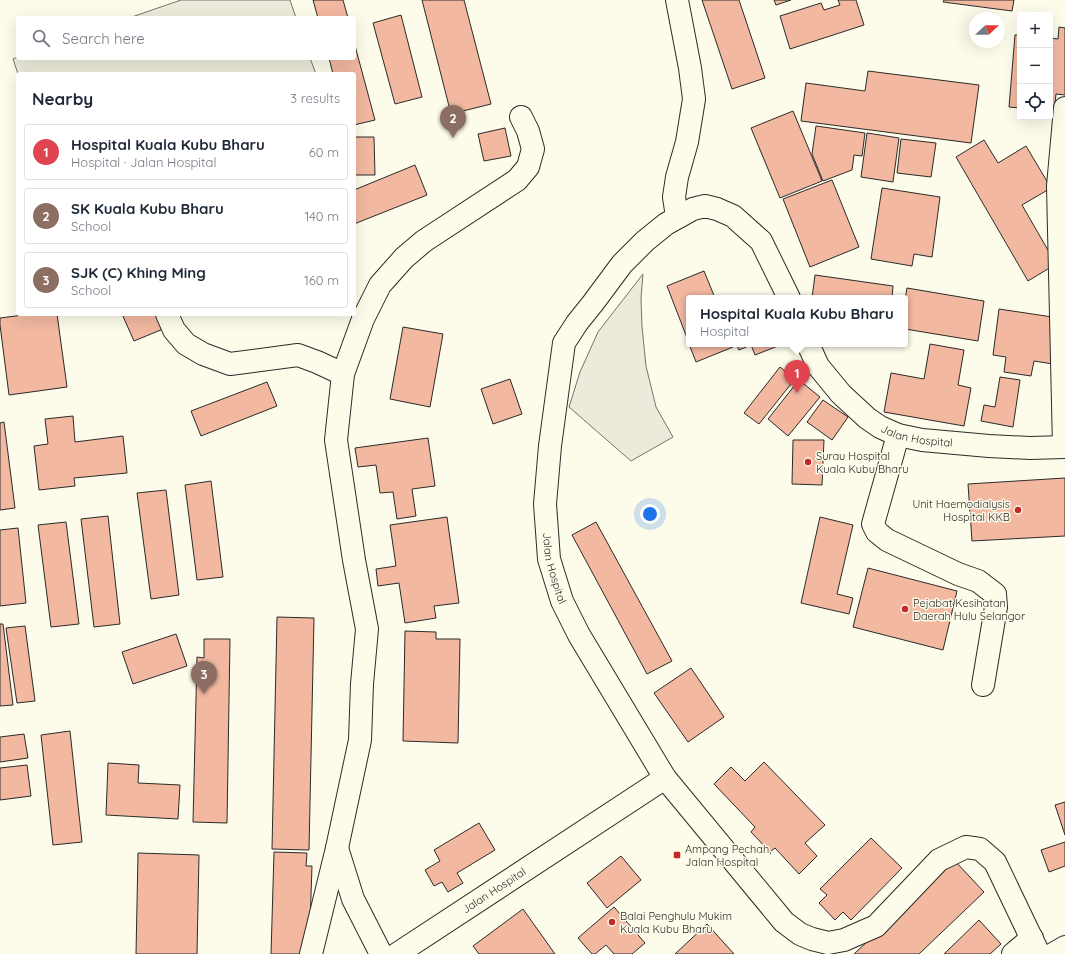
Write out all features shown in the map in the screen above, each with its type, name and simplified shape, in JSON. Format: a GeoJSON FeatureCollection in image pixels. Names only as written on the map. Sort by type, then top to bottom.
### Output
{"type":"FeatureCollection","features":[{"type":"Feature","properties":{"kind":"street"},"geometry":{"type":"LineString","coordinates":[[677,0],[690,68],[694,99],[687,142],[677,177],[674,197],[677,217]]}},
{"type":"Feature","properties":{"kind":"street"},"geometry":{"type":"LineString","coordinates":[[1064,447],[1058,186],[1065,108]]}},
{"type":"Feature","properties":{"kind":"street"},"geometry":{"type":"LineString","coordinates":[[311,954],[337,848],[360,740],[362,684],[367,629],[354,560],[336,440],[344,374],[363,319],[380,285],[404,258],[424,241],[517,180],[528,167],[533,149],[522,116]]}},
{"type":"Feature","properties":{"kind":"street","name":"Jalan Hospital"},"geometry":{"type":"LineString","coordinates":[[397,954],[665,778],[579,635],[562,601],[549,559],[545,504],[550,446],[564,343],[576,323],[622,264],[645,241],[677,217],[693,209],[705,206],[717,209],[733,216],[761,241],[788,295]]}},
{"type":"Feature","properties":{"kind":"street"},"geometry":{"type":"LineString","coordinates":[[168,316],[174,330],[186,344],[203,354],[230,364],[298,355],[344,374]]}},
{"type":"Feature","properties":{"kind":"street","name":"Jalan Hospital"},"geometry":{"type":"LineString","coordinates":[[809,347],[818,366],[841,394],[866,418],[880,428],[898,435],[922,440],[989,446],[1030,448],[1064,447]]}},
{"type":"Feature","properties":{"kind":"street"},"geometry":{"type":"LineString","coordinates":[[898,435],[873,524],[877,532],[887,540],[958,574],[978,581],[995,594],[996,608],[983,685]]}},
{"type":"Feature","properties":{"kind":"street"},"geometry":{"type":"LineString","coordinates":[[665,778],[802,944],[812,939],[828,943],[844,940],[876,926],[939,860],[966,847],[980,849],[996,862],[1035,946],[1013,954]]}},
{"type":"Feature","properties":{"kind":"street"},"geometry":{"type":"LineString","coordinates":[[337,848],[353,899],[381,954]]}},
{"type":"Feature","properties":{"kind":"street"},"geometry":{"type":"LineString","coordinates":[[1053,954],[1065,947]]}},
{"type":"Feature","properties":{"kind":"shaded area"},"geometry":{"type":"Polygon","coordinates":[[[181,0],[290,0],[295,16],[135,16],[181,0]]]}},
{"type":"Feature","properties":{"kind":"shaded area"},"geometry":{"type":"Polygon","coordinates":[[[16,58],[16,60],[311,60],[315,72],[17,72],[13,59],[16,58]]]}},
{"type":"Feature","properties":{"kind":"shaded area"},"geometry":{"type":"Polygon","coordinates":[[[643,274],[641,298],[646,366],[656,407],[673,437],[631,461],[569,407],[580,372],[598,332],[643,274]]]}},
{"type":"Feature","properties":{"kind":"building"},"geometry":{"type":"Polygon","coordinates":[[[313,0],[343,0],[347,16],[317,16],[313,0]]]}},
{"type":"Feature","properties":{"kind":"building"},"geometry":{"type":"Polygon","coordinates":[[[422,0],[464,0],[491,104],[451,114],[422,0]]]}},
{"type":"Feature","properties":{"kind":"building"},"geometry":{"type":"Polygon","coordinates":[[[702,0],[739,0],[765,78],[732,89],[702,0]]]}},
{"type":"Feature","properties":{"kind":"building"},"geometry":{"type":"Polygon","coordinates":[[[774,0],[791,0],[776,5],[774,0]]]}},
{"type":"Feature","properties":{"kind":"building"},"geometry":{"type":"Polygon","coordinates":[[[838,0],[856,0],[864,25],[790,49],[780,16],[821,3],[824,10],[840,5],[838,0]]]}},
{"type":"Feature","properties":{"kind":"building"},"geometry":{"type":"Polygon","coordinates":[[[944,0],[1014,0],[1012,11],[943,2],[944,0]]]}},
{"type":"Feature","properties":{"kind":"building"},"geometry":{"type":"Polygon","coordinates":[[[401,15],[422,97],[395,104],[373,23],[401,15]]]}},
{"type":"Feature","properties":{"kind":"building"},"geometry":{"type":"Polygon","coordinates":[[[1059,27],[1065,28],[1065,95],[1056,94],[1054,111],[1053,38],[1058,39],[1059,27]]]}},
{"type":"Feature","properties":{"kind":"building"},"geometry":{"type":"Polygon","coordinates":[[[1015,35],[1017,35],[1017,108],[1009,107],[1015,35]]]}},
{"type":"Feature","properties":{"kind":"building"},"geometry":{"type":"Polygon","coordinates":[[[356,49],[375,120],[356,125],[356,72],[332,72],[330,60],[356,60],[356,49]]]}},
{"type":"Feature","properties":{"kind":"building"},"geometry":{"type":"Polygon","coordinates":[[[868,71],[979,85],[971,143],[801,121],[806,83],[865,91],[868,71]]]}},
{"type":"Feature","properties":{"kind":"building"},"geometry":{"type":"Polygon","coordinates":[[[793,111],[822,181],[780,198],[751,128],[793,111]]]}},
{"type":"Feature","properties":{"kind":"building"},"geometry":{"type":"Polygon","coordinates":[[[816,126],[865,133],[862,156],[854,155],[852,170],[823,181],[812,154],[816,126]]]}},
{"type":"Feature","properties":{"kind":"building"},"geometry":{"type":"Polygon","coordinates":[[[505,128],[511,156],[484,161],[478,134],[505,128]]]}},
{"type":"Feature","properties":{"kind":"building"},"geometry":{"type":"Polygon","coordinates":[[[867,133],[899,138],[893,182],[861,177],[867,133]]]}},
{"type":"Feature","properties":{"kind":"building"},"geometry":{"type":"Polygon","coordinates":[[[356,137],[374,137],[375,175],[356,175],[356,137]]]}},
{"type":"Feature","properties":{"kind":"building"},"geometry":{"type":"Polygon","coordinates":[[[901,139],[936,143],[931,177],[897,173],[901,139]]]}},
{"type":"Feature","properties":{"kind":"building"},"geometry":{"type":"Polygon","coordinates":[[[984,140],[998,163],[1026,146],[1051,188],[1022,205],[1056,264],[1028,281],[956,157],[984,140]]]}},
{"type":"Feature","properties":{"kind":"building"},"geometry":{"type":"Polygon","coordinates":[[[415,165],[427,195],[356,223],[356,189],[415,165]]]}},
{"type":"Feature","properties":{"kind":"building"},"geometry":{"type":"Polygon","coordinates":[[[832,180],[859,247],[810,267],[783,199],[832,180]]]}},
{"type":"Feature","properties":{"kind":"building"},"geometry":{"type":"Polygon","coordinates":[[[882,188],[940,197],[932,257],[914,254],[912,266],[871,259],[882,188]]]}},
{"type":"Feature","properties":{"kind":"building"},"geometry":{"type":"Polygon","coordinates":[[[704,271],[714,295],[686,295],[686,335],[667,286],[704,271]]]}},
{"type":"Feature","properties":{"kind":"building"},"geometry":{"type":"Polygon","coordinates":[[[815,275],[893,286],[892,295],[812,295],[815,275]]]}},
{"type":"Feature","properties":{"kind":"building"},"geometry":{"type":"Polygon","coordinates":[[[907,288],[984,301],[978,341],[908,329],[908,295],[906,295],[907,288]]]}},
{"type":"Feature","properties":{"kind":"building"},"geometry":{"type":"Polygon","coordinates":[[[999,309],[1059,318],[1053,364],[1034,361],[1031,376],[1004,372],[1006,357],[993,355],[999,309]]]}},
{"type":"Feature","properties":{"kind":"building"},"geometry":{"type":"Polygon","coordinates":[[[16,316],[57,316],[67,387],[9,395],[0,318],[16,316]]]}},
{"type":"Feature","properties":{"kind":"building"},"geometry":{"type":"Polygon","coordinates":[[[123,316],[164,316],[168,327],[134,341],[123,316]]]}},
{"type":"Feature","properties":{"kind":"building"},"geometry":{"type":"Polygon","coordinates":[[[403,327],[443,334],[430,407],[390,399],[403,327]]]}},
{"type":"Feature","properties":{"kind":"building"},"geometry":{"type":"Polygon","coordinates":[[[930,344],[964,350],[958,385],[971,388],[964,426],[884,412],[891,373],[924,379],[930,344]]]}},
{"type":"Feature","properties":{"kind":"building"},"geometry":{"type":"Polygon","coordinates":[[[690,347],[733,347],[696,362],[690,347]]]}},
{"type":"Feature","properties":{"kind":"building"},"geometry":{"type":"Polygon","coordinates":[[[738,347],[746,347],[739,350],[738,347]]]}},
{"type":"Feature","properties":{"kind":"building"},"geometry":{"type":"Polygon","coordinates":[[[752,347],[775,347],[755,355],[752,347]]]}},
{"type":"Feature","properties":{"kind":"building"},"geometry":{"type":"Polygon","coordinates":[[[780,367],[795,379],[759,424],[744,413],[780,367]]]}},
{"type":"Feature","properties":{"kind":"building"},"geometry":{"type":"Polygon","coordinates":[[[1000,377],[1020,380],[1013,427],[981,421],[984,405],[995,407],[1000,377]]]}},
{"type":"Feature","properties":{"kind":"building"},"geometry":{"type":"Polygon","coordinates":[[[510,379],[522,414],[493,424],[481,389],[510,379]]]}},
{"type":"Feature","properties":{"kind":"building"},"geometry":{"type":"Polygon","coordinates":[[[799,380],[820,397],[788,436],[768,419],[799,380]]]}},
{"type":"Feature","properties":{"kind":"building"},"geometry":{"type":"Polygon","coordinates":[[[267,382],[277,406],[201,436],[191,411],[267,382]]]}},
{"type":"Feature","properties":{"kind":"building"},"geometry":{"type":"Polygon","coordinates":[[[823,400],[848,417],[832,440],[807,422],[823,400]]]}},
{"type":"Feature","properties":{"kind":"building"},"geometry":{"type":"Polygon","coordinates":[[[73,416],[75,442],[123,436],[127,473],[74,478],[75,486],[39,490],[34,446],[48,444],[45,419],[73,416]]]}},
{"type":"Feature","properties":{"kind":"building"},"geometry":{"type":"Polygon","coordinates":[[[4,422],[15,508],[0,510],[0,423],[4,422]]]}},
{"type":"Feature","properties":{"kind":"building"},"geometry":{"type":"Polygon","coordinates":[[[428,438],[435,486],[412,489],[416,516],[397,519],[393,492],[380,493],[376,465],[358,467],[355,448],[428,438]]]}},
{"type":"Feature","properties":{"kind":"building","name":"Surau Hospital Kuala Kubu Bharu"},"geometry":{"type":"Polygon","coordinates":[[[793,440],[824,440],[822,485],[792,484],[793,440]]]}},
{"type":"Feature","properties":{"kind":"building","name":"Unit Haemodialysis Hospital KKB"},"geometry":{"type":"Polygon","coordinates":[[[1065,478],[1065,536],[972,541],[968,484],[1065,478]]]}},
{"type":"Feature","properties":{"kind":"building"},"geometry":{"type":"Polygon","coordinates":[[[211,481],[223,577],[197,580],[185,485],[211,481]]]}},
{"type":"Feature","properties":{"kind":"building"},"geometry":{"type":"Polygon","coordinates":[[[166,490],[179,595],[151,599],[137,493],[166,490]]]}},
{"type":"Feature","properties":{"kind":"building"},"geometry":{"type":"Polygon","coordinates":[[[108,516],[120,624],[94,627],[81,519],[108,516]]]}},
{"type":"Feature","properties":{"kind":"building"},"geometry":{"type":"Polygon","coordinates":[[[447,517],[459,603],[434,606],[436,618],[405,623],[399,583],[378,586],[376,569],[396,566],[390,525],[447,517]]]}},
{"type":"Feature","properties":{"kind":"building"},"geometry":{"type":"Polygon","coordinates":[[[820,517],[853,525],[837,594],[853,598],[849,614],[801,603],[820,517]]]}},
{"type":"Feature","properties":{"kind":"building"},"geometry":{"type":"Polygon","coordinates":[[[66,522],[79,624],[51,627],[38,525],[66,522]]]}},
{"type":"Feature","properties":{"kind":"building"},"geometry":{"type":"Polygon","coordinates":[[[596,522],[672,661],[647,674],[572,535],[596,522]]]}},
{"type":"Feature","properties":{"kind":"building"},"geometry":{"type":"Polygon","coordinates":[[[18,528],[26,603],[0,606],[0,530],[18,528]]]}},
{"type":"Feature","properties":{"kind":"building","name":"Pejabat Kesihatan Daerah Hulu Selangor"},"geometry":{"type":"Polygon","coordinates":[[[868,568],[957,591],[943,650],[853,627],[868,568]]]}},
{"type":"Feature","properties":{"kind":"building"},"geometry":{"type":"Polygon","coordinates":[[[277,617],[314,618],[309,850],[272,849],[277,617]]]}},
{"type":"Feature","properties":{"kind":"building"},"geometry":{"type":"Polygon","coordinates":[[[0,624],[3,624],[13,705],[0,706],[0,624]]]}},
{"type":"Feature","properties":{"kind":"building"},"geometry":{"type":"Polygon","coordinates":[[[25,626],[35,701],[17,703],[6,628],[25,626]]]}},
{"type":"Feature","properties":{"kind":"building"},"geometry":{"type":"Polygon","coordinates":[[[405,631],[436,632],[436,639],[460,639],[458,743],[403,741],[405,631]]]}},
{"type":"Feature","properties":{"kind":"building"},"geometry":{"type":"Polygon","coordinates":[[[176,634],[187,666],[133,684],[122,652],[176,634]]]}},
{"type":"Feature","properties":{"kind":"building"},"geometry":{"type":"Polygon","coordinates":[[[204,639],[230,639],[227,823],[193,822],[197,657],[204,658],[204,639]]]}},
{"type":"Feature","properties":{"kind":"building"},"geometry":{"type":"Polygon","coordinates":[[[691,668],[724,717],[688,742],[654,693],[691,668]]]}},
{"type":"Feature","properties":{"kind":"building"},"geometry":{"type":"Polygon","coordinates":[[[70,731],[82,842],[53,845],[41,735],[70,731]]]}},
{"type":"Feature","properties":{"kind":"building"},"geometry":{"type":"Polygon","coordinates":[[[24,734],[28,758],[0,762],[0,737],[24,734]]]}},
{"type":"Feature","properties":{"kind":"building"},"geometry":{"type":"Polygon","coordinates":[[[764,762],[825,825],[805,843],[817,856],[799,874],[775,848],[770,852],[751,832],[755,827],[714,784],[731,767],[745,781],[764,762]]]}},
{"type":"Feature","properties":{"kind":"building"},"geometry":{"type":"Polygon","coordinates":[[[108,763],[139,765],[138,783],[180,785],[178,819],[106,815],[108,763]]]}},
{"type":"Feature","properties":{"kind":"building"},"geometry":{"type":"Polygon","coordinates":[[[27,765],[31,796],[0,800],[0,768],[27,765]]]}},
{"type":"Feature","properties":{"kind":"building"},"geometry":{"type":"Polygon","coordinates":[[[1065,802],[1065,835],[1055,805],[1065,802]]]}},
{"type":"Feature","properties":{"kind":"building"},"geometry":{"type":"Polygon","coordinates":[[[479,823],[495,850],[457,873],[463,883],[448,892],[442,882],[434,886],[425,870],[440,861],[434,850],[479,823]]]}},
{"type":"Feature","properties":{"kind":"building"},"geometry":{"type":"Polygon","coordinates":[[[871,838],[902,868],[851,920],[843,912],[835,920],[819,903],[827,895],[820,889],[871,838]]]}},
{"type":"Feature","properties":{"kind":"building"},"geometry":{"type":"Polygon","coordinates":[[[1065,842],[1065,866],[1049,872],[1041,850],[1065,842]]]}},
{"type":"Feature","properties":{"kind":"building"},"geometry":{"type":"Polygon","coordinates":[[[274,852],[307,853],[306,866],[312,866],[309,954],[271,954],[274,852]]]}},
{"type":"Feature","properties":{"kind":"building"},"geometry":{"type":"Polygon","coordinates":[[[138,853],[199,855],[197,954],[136,954],[138,853]]]}},
{"type":"Feature","properties":{"kind":"building"},"geometry":{"type":"Polygon","coordinates":[[[621,856],[641,880],[607,908],[587,883],[621,856]]]}},
{"type":"Feature","properties":{"kind":"building"},"geometry":{"type":"Polygon","coordinates":[[[954,860],[984,892],[919,954],[854,954],[954,860]]]}},
{"type":"Feature","properties":{"kind":"building","name":"Balai Penghulu Mukim Kuala Kubu Bharu"},"geometry":{"type":"Polygon","coordinates":[[[614,907],[645,943],[632,954],[614,954],[606,945],[595,954],[592,954],[578,938],[614,907]]]}},
{"type":"Feature","properties":{"kind":"building"},"geometry":{"type":"Polygon","coordinates":[[[523,909],[555,954],[479,954],[473,946],[523,909]]]}},
{"type":"Feature","properties":{"kind":"building"},"geometry":{"type":"Polygon","coordinates":[[[979,920],[1001,944],[990,954],[944,954],[979,920]]]}},
{"type":"Feature","properties":{"kind":"building"},"geometry":{"type":"Polygon","coordinates":[[[707,924],[734,954],[675,954],[707,924]]]}},
{"type":"Feature","properties":{"kind":"place","name":"SK Kuala Kubu Bharu"},"geometry":{"type":"Point","coordinates":[453,138]}},
{"type":"Feature","properties":{"kind":"place","name":"Hospital Kuala Kubu Bharu"},"geometry":{"type":"Point","coordinates":[797,393]}},
{"type":"Feature","properties":{"kind":"place","name":"Surau Hospital Kuala Kubu Bharu"},"geometry":{"type":"Point","coordinates":[808,462]}},
{"type":"Feature","properties":{"kind":"place","name":"Unit Haemodialysis Hospital KKB"},"geometry":{"type":"Point","coordinates":[1018,510]}},
{"type":"Feature","properties":{"kind":"place","name":"Pejabat Kesihatan Daerah Hulu Selangor"},"geometry":{"type":"Point","coordinates":[905,609]}},
{"type":"Feature","properties":{"kind":"place","name":"SJK (C) Khing Ming"},"geometry":{"type":"Point","coordinates":[204,694]}},
{"type":"Feature","properties":{"kind":"place","name":"Ampang Pechah, Jalan Hospital"},"geometry":{"type":"Point","coordinates":[677,855]}},
{"type":"Feature","properties":{"kind":"place","name":"Balai Penghulu Mukim Kuala Kubu Bharu"},"geometry":{"type":"Point","coordinates":[612,922]}}]}
